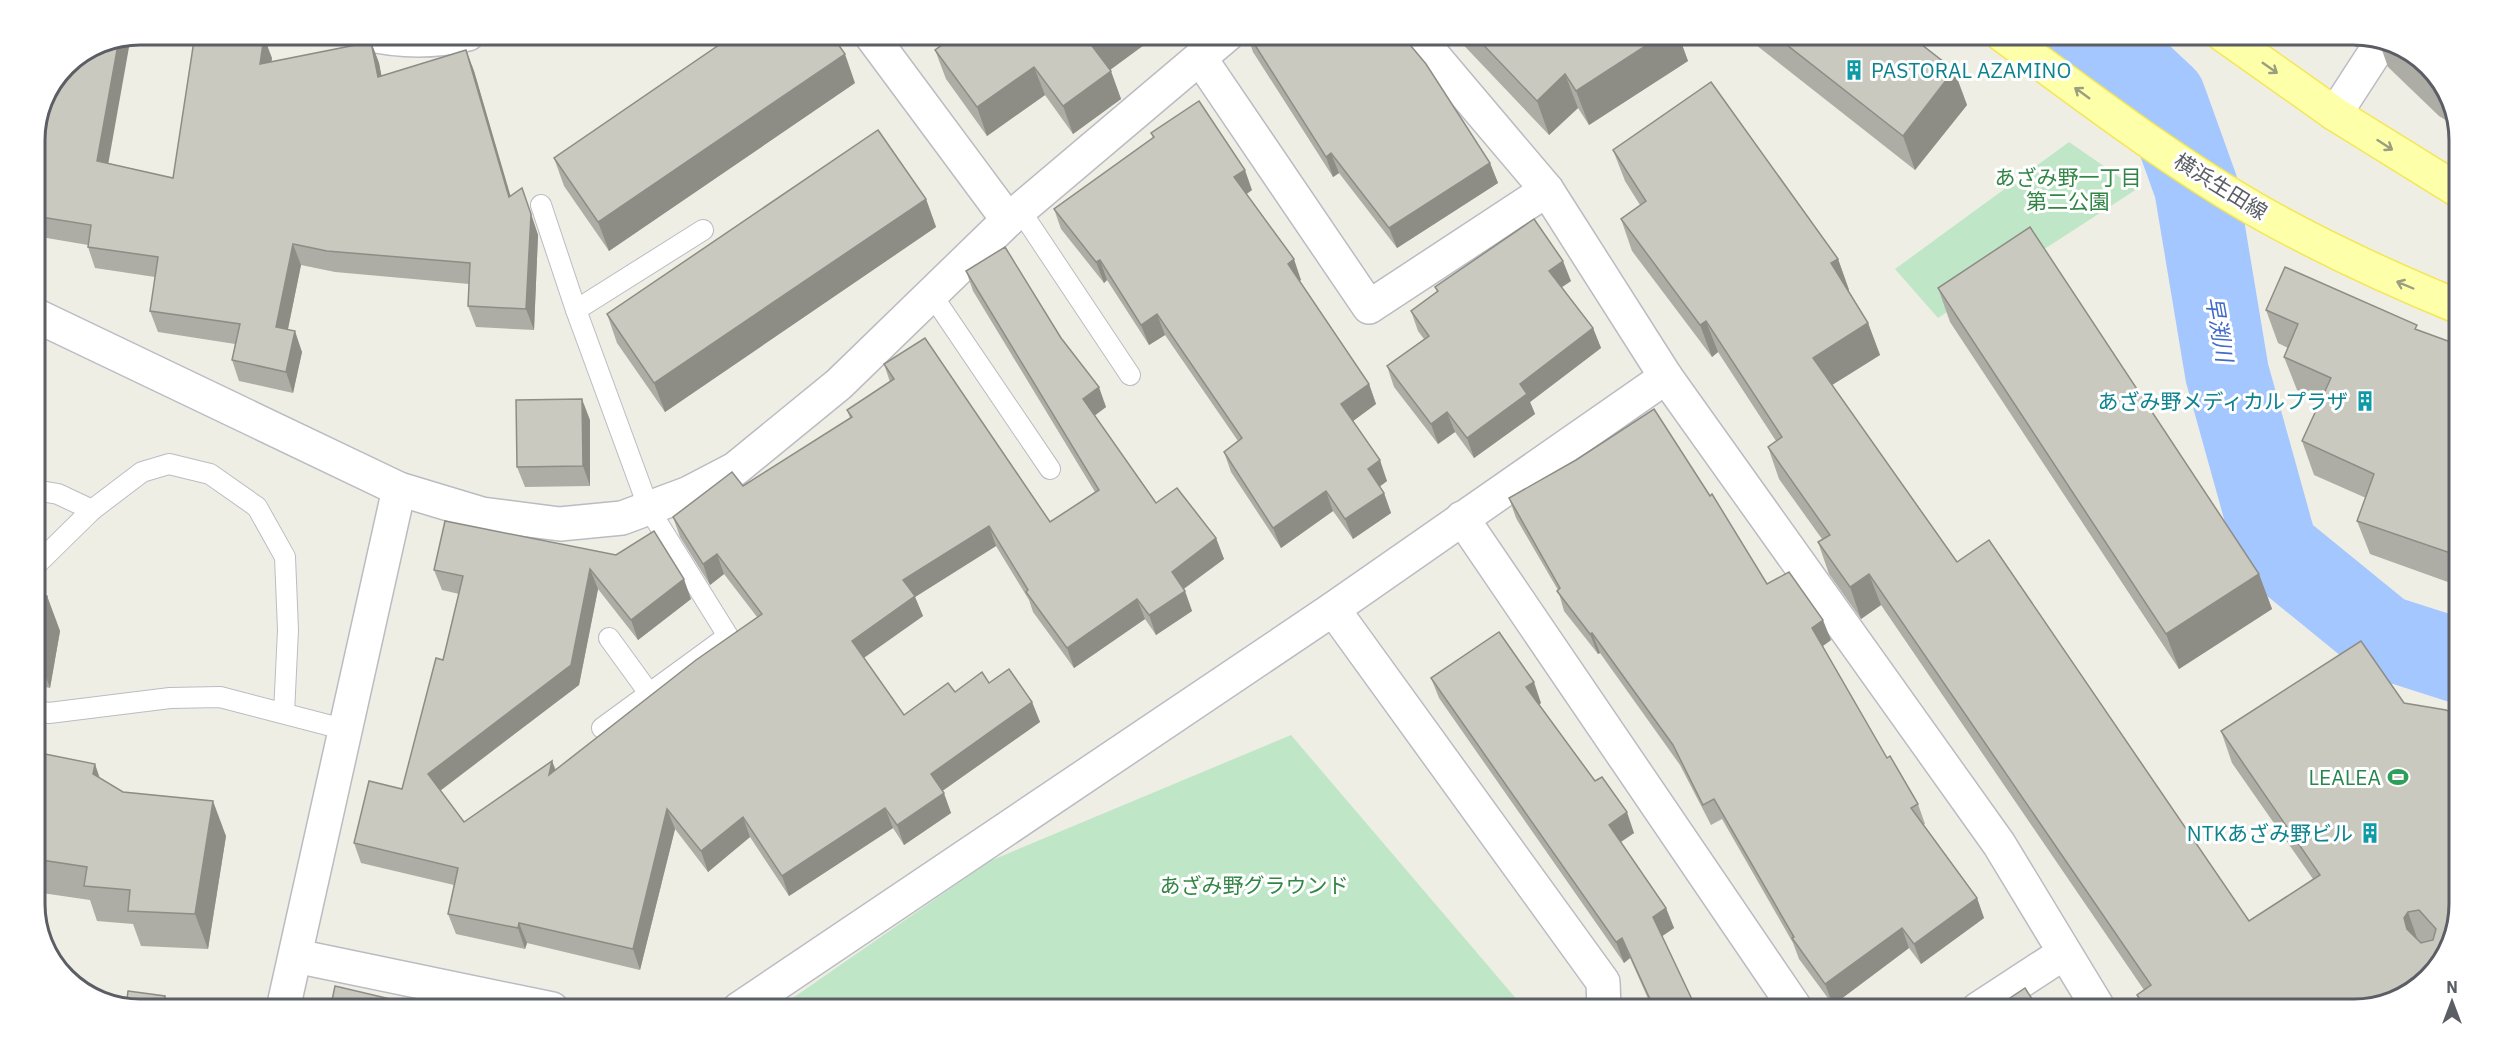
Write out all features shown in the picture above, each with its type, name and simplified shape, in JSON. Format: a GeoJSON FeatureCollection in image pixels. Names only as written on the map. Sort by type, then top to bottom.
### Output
{"type":"FeatureCollection","features":[{"type":"Feature","properties":{"kind":"main road","name":"横浜生田線"},"geometry":{"type":"LineString","coordinates":[[2016,45],[2129,127],[2264,214],[2379,274],[2449,303]]}},
{"type":"Feature","properties":{"kind":"main road"},"geometry":{"type":"LineString","coordinates":[[2238,45],[2335,114],[2449,185]]}},
{"type":"Feature","properties":{"kind":"street"},"geometry":{"type":"LineString","coordinates":[[879,45],[1014,215]]}},
{"type":"Feature","properties":{"kind":"street"},"geometry":{"type":"LineString","coordinates":[[45,320],[399,489],[482,514],[560,524],[622,518],[689,494],[735,469],[839,384],[1014,215],[1215,45]]}},
{"type":"Feature","properties":{"kind":"street"},"geometry":{"type":"LineString","coordinates":[[1424,45],[1547,190],[1666,377],[1999,844],[2092,999]]}},
{"type":"Feature","properties":{"kind":"street"},"geometry":{"type":"LineString","coordinates":[[2335,114],[2377,49]]}},
{"type":"Feature","properties":{"kind":"street"},"geometry":{"type":"LineString","coordinates":[[1200,58],[1369,307],[1547,190]]}},
{"type":"Feature","properties":{"kind":"street"},"geometry":{"type":"LineString","coordinates":[[755,999],[1333,609],[1666,377]]}},
{"type":"Feature","properties":{"kind":"street"},"geometry":{"type":"LineString","coordinates":[[286,999],[399,489]]}},
{"type":"Feature","properties":{"kind":"street"},"geometry":{"type":"LineString","coordinates":[[1462,518],[1789,999]]}},
{"type":"Feature","properties":{"kind":"street"},"geometry":{"type":"LineString","coordinates":[[1333,609],[1603,982],[1604,999]]}},
{"type":"Feature","properties":{"kind":"street"},"geometry":{"type":"LineString","coordinates":[[1995,999],[2064,953]]}},
{"type":"Feature","properties":{"kind":"street"},"geometry":{"type":"LineString","coordinates":[[296,956],[500,999]]}},
{"type":"Feature","properties":{"kind":"lane"},"geometry":{"type":"LineString","coordinates":[[541,205],[576,310],[649,509],[728,636],[602,728]]}},
{"type":"Feature","properties":{"kind":"lane"},"geometry":{"type":"LineString","coordinates":[[1014,215],[1130,375]]}},
{"type":"Feature","properties":{"kind":"lane"},"geometry":{"type":"LineString","coordinates":[[576,310],[703,230]]}},
{"type":"Feature","properties":{"kind":"lane"},"geometry":{"type":"LineString","coordinates":[[932,295],[1050,469]]}},
{"type":"Feature","properties":{"kind":"lane"},"geometry":{"type":"LineString","coordinates":[[45,556],[92,510],[142,472],[169,464],[210,474],[257,507],[285,557],[288,630],[284,713]]}},
{"type":"Feature","properties":{"kind":"lane"},"geometry":{"type":"LineString","coordinates":[[45,492],[58,494],[92,510]]}},
{"type":"Feature","properties":{"kind":"lane"},"geometry":{"type":"LineString","coordinates":[[609,638],[649,693]]}},
{"type":"Feature","properties":{"kind":"lane"},"geometry":{"type":"LineString","coordinates":[[45,712],[170,698],[220,697],[347,730]]}},
{"type":"Feature","properties":{"kind":"green space","name":"あざみ野一丁目 第二公園"},"geometry":{"type":"Polygon","coordinates":[[[2069,142],[2137,189],[1938,318],[1895,269],[2069,142]]]}},
{"type":"Feature","properties":{"kind":"green space","name":"あざみ野グラウンド"},"geometry":{"type":"Polygon","coordinates":[[[1291,735],[1516,999],[791,999],[990,861],[1291,735]]]}},
{"type":"Feature","properties":{"kind":"building"},"geometry":{"type":"Polygon","coordinates":[[[193,45],[263,45],[260,64],[356,45],[372,45],[378,77],[466,50],[509,197],[522,188],[531,214],[526,309],[468,306],[470,263],[327,251],[293,244],[276,327],[295,331],[286,372],[232,360],[240,324],[150,311],[158,257],[88,247],[91,225],[45,218],[45,134],[48,116],[55,98],[77,69],[93,58],[117,48],[97,161],[173,178],[193,45]]]}},
{"type":"Feature","properties":{"kind":"building"},"geometry":{"type":"Polygon","coordinates":[[[719,45],[839,45],[845,54],[598,222],[554,158],[719,45]]]}},
{"type":"Feature","properties":{"kind":"building"},"geometry":{"type":"Polygon","coordinates":[[[942,45],[1093,45],[1111,71],[1063,106],[1034,67],[977,107],[935,50],[942,45]]]}},
{"type":"Feature","properties":{"kind":"building"},"geometry":{"type":"Polygon","coordinates":[[[1255,45],[1410,45],[1426,64],[1490,163],[1389,228],[1331,153],[1326,157],[1255,45]]]}},
{"type":"Feature","properties":{"kind":"building"},"geometry":{"type":"Polygon","coordinates":[[[1484,45],[1647,45],[1576,91],[1565,74],[1537,101],[1484,45]]]}},
{"type":"Feature","properties":{"kind":"building"},"geometry":{"type":"Polygon","coordinates":[[[1787,45],[1922,45],[1954,70],[1903,136],[1787,45]]]}},
{"type":"Feature","properties":{"kind":"building"},"geometry":{"type":"Polygon","coordinates":[[[1711,82],[1838,259],[1831,263],[1868,323],[1813,358],[1957,562],[1989,540],[2249,921],[2320,875],[2221,731],[2361,641],[2404,703],[2449,711],[2449,904],[2442,940],[2425,967],[2407,983],[2396,989],[2366,998],[2140,999],[2137,995],[2151,985],[1869,574],[1850,587],[1818,542],[1830,535],[1768,447],[1782,437],[1706,321],[1700,325],[1621,219],[1646,201],[1613,150],[1711,82]],[[2419,910],[2408,912],[2404,918],[2407,929],[2421,943],[2433,940],[2436,929],[2419,910]]]}},
{"type":"Feature","properties":{"kind":"building"},"geometry":{"type":"Polygon","coordinates":[[[1199,101],[1245,170],[1234,177],[1294,259],[1288,264],[1369,384],[1341,404],[1380,460],[1368,469],[1384,493],[1345,519],[1326,491],[1273,528],[1224,452],[1242,438],[1157,314],[1141,325],[1100,260],[1096,262],[1054,209],[1154,137],[1151,133],[1199,101]]]}},
{"type":"Feature","properties":{"kind":"building"},"geometry":{"type":"Polygon","coordinates":[[[878,130],[926,199],[654,383],[607,314],[878,130]]]}},
{"type":"Feature","properties":{"kind":"building"},"geometry":{"type":"Polygon","coordinates":[[[1534,219],[1563,261],[1549,271],[1593,328],[1520,384],[1527,394],[1467,438],[1447,412],[1431,424],[1387,366],[1429,336],[1411,311],[1438,291],[1435,287],[1534,219]]]}},
{"type":"Feature","properties":{"kind":"building"},"geometry":{"type":"Polygon","coordinates":[[[2030,227],[2259,574],[2166,634],[1938,288],[2030,227]]]}},
{"type":"Feature","properties":{"kind":"building"},"geometry":{"type":"Polygon","coordinates":[[[1005,247],[1061,338],[1099,387],[1083,399],[1156,503],[1177,488],[1216,538],[1172,572],[1185,591],[1149,615],[1137,599],[1067,648],[1026,592],[1028,590],[989,526],[903,580],[915,596],[852,641],[904,715],[948,683],[955,692],[982,672],[989,683],[1009,669],[1032,702],[931,774],[944,793],[897,825],[885,808],[782,876],[743,817],[701,851],[667,809],[633,949],[519,923],[518,928],[448,914],[458,868],[354,843],[369,781],[402,789],[436,658],[443,660],[463,576],[434,570],[445,521],[616,555],[654,531],[684,579],[631,620],[590,569],[571,665],[428,774],[464,822],[552,761],[549,775],[696,660],[762,614],[717,554],[703,564],[673,517],[732,472],[743,486],[852,417],[847,410],[894,379],[884,364],[925,338],[1050,522],[1099,490],[966,271],[1005,247]]]}},
{"type":"Feature","properties":{"kind":"building"},"geometry":{"type":"Polygon","coordinates":[[[2285,267],[2417,325],[2415,329],[2449,341],[2449,553],[2357,521],[2374,474],[2302,441],[2331,378],[2284,357],[2298,324],[2266,310],[2285,267]]]}},
{"type":"Feature","properties":{"kind":"building"},"geometry":{"type":"Polygon","coordinates":[[[582,399],[583,466],[517,467],[516,400],[582,399]]]}},
{"type":"Feature","properties":{"kind":"building"},"geometry":{"type":"Polygon","coordinates":[[[1654,409],[1710,496],[1712,494],[1767,584],[1789,572],[1823,620],[1812,628],[1887,758],[1890,756],[1918,804],[1911,808],[1977,898],[1914,944],[1902,928],[1825,984],[1792,938],[1794,937],[1714,799],[1703,805],[1673,745],[1592,633],[1590,634],[1557,591],[1560,588],[1509,498],[1576,460],[1654,409]]]}},
{"type":"Feature","properties":{"kind":"building"},"geometry":{"type":"Polygon","coordinates":[[[1499,632],[1534,682],[1526,687],[1595,781],[1602,777],[1627,812],[1609,825],[1666,908],[1653,917],[1692,999],[1650,999],[1622,938],[1616,942],[1431,678],[1499,632]]]}},
{"type":"Feature","properties":{"kind":"building"},"geometry":{"type":"Polygon","coordinates":[[[45,754],[95,764],[93,774],[123,792],[213,801],[195,914],[128,911],[130,890],[84,886],[87,867],[45,861],[45,754]]]}},
{"type":"Feature","properties":{"kind":"building"},"geometry":{"type":"Polygon","coordinates":[[[335,986],[390,999],[332,999],[335,986]]]}},
{"type":"Feature","properties":{"kind":"building"},"geometry":{"type":"Polygon","coordinates":[[[2025,988],[2032,999],[2008,999],[2025,988]]]}},
{"type":"Feature","properties":{"kind":"building"},"geometry":{"type":"Polygon","coordinates":[[[128,991],[165,996],[165,999],[127,998],[128,991]]]}},
{"type":"Feature","properties":{"kind":"waterway","name":"早渕川"},"geometry":{"type":"LineString","coordinates":[[2102,45],[2133,69],[2164,98],[2196,187],[2227,373],[2276,549],[2384,637],[2449,658]]}},
{"type":"Feature","properties":{"kind":"place","name":"PASTORAL AZAMINO"},"geometry":{"type":"Point","coordinates":[1854,70]}},
{"type":"Feature","properties":{"kind":"place","name":"あざみ野メディカルプラザ"},"geometry":{"type":"Point","coordinates":[2365,401]}},
{"type":"Feature","properties":{"kind":"place","name":"LEALEA"},"geometry":{"type":"Point","coordinates":[2398,777]}},
{"type":"Feature","properties":{"kind":"place","name":"NTKあざみ野ビル"},"geometry":{"type":"Point","coordinates":[2370,833]}}]}
